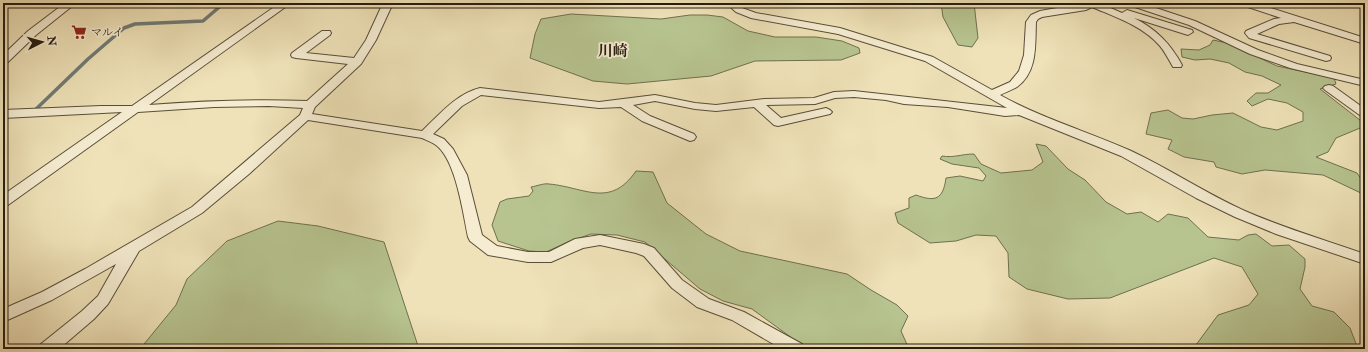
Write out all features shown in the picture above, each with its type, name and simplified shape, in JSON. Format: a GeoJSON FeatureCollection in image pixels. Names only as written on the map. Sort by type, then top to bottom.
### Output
{"type":"FeatureCollection","features":[{"type":"Feature","properties":{"kind":"street"},"geometry":{"type":"LineString","coordinates":[[3,61],[32,33],[71,3]]}},
{"type":"Feature","properties":{"kind":"street"},"geometry":{"type":"LineString","coordinates":[[3,202],[286,3]]}},
{"type":"Feature","properties":{"kind":"street"},"geometry":{"type":"LineString","coordinates":[[3,316],[47,296],[196,210],[244,171],[357,62],[371,40],[388,3]]}},
{"type":"Feature","properties":{"kind":"street"},"geometry":{"type":"LineString","coordinates":[[732,3],[739,10],[754,16],[840,31],[913,54],[942,66],[1020,111],[1125,153],[1240,214],[1365,259]]}},
{"type":"Feature","properties":{"kind":"street"},"geometry":{"type":"LineString","coordinates":[[992,95],[1014,84],[1020,79],[1026,69],[1031,22],[1034,17],[1040,14],[1086,7],[1091,3],[1098,3],[1188,32]]}},
{"type":"Feature","properties":{"kind":"street"},"geometry":{"type":"LineString","coordinates":[[1091,3],[1128,19],[1160,40],[1177,65]]}},
{"type":"Feature","properties":{"kind":"street"},"geometry":{"type":"LineString","coordinates":[[1132,3],[1192,23],[1254,52],[1294,66],[1365,83]]}},
{"type":"Feature","properties":{"kind":"street"},"geometry":{"type":"LineString","coordinates":[[1245,3],[1365,41]]}},
{"type":"Feature","properties":{"kind":"street"},"geometry":{"type":"LineString","coordinates":[[1294,19],[1277,21],[1250,33],[1253,36],[1326,58]]}},
{"type":"Feature","properties":{"kind":"street"},"geometry":{"type":"LineString","coordinates":[[326,33],[296,55],[357,62]]}},
{"type":"Feature","properties":{"kind":"street"},"geometry":{"type":"LineString","coordinates":[[1329,88],[1365,114]]}},
{"type":"Feature","properties":{"kind":"street"},"geometry":{"type":"LineString","coordinates":[[425,135],[472,93],[480,91],[599,105],[655,98],[695,106],[711,107],[757,103],[815,101],[834,95],[854,94],[886,97],[904,102],[948,104],[1005,112],[1020,111]]}},
{"type":"Feature","properties":{"kind":"street"},"geometry":{"type":"LineString","coordinates":[[3,114],[101,108],[136,109],[214,104],[269,103],[425,135],[440,142],[447,150],[461,175],[475,237],[492,251],[528,257],[551,257],[580,243],[600,240],[639,248],[649,252],[677,284],[703,303],[738,316],[796,349]]}},
{"type":"Feature","properties":{"kind":"street"},"geometry":{"type":"LineString","coordinates":[[624,103],[628,108],[644,118],[690,137]]}},
{"type":"Feature","properties":{"kind":"street"},"geometry":{"type":"LineString","coordinates":[[757,103],[778,122],[826,112]]}},
{"type":"Feature","properties":{"kind":"street"},"geometry":{"type":"LineString","coordinates":[[48,349],[88,315],[102,300],[134,247]]}},
{"type":"Feature","properties":{"kind":"green space"},"geometry":{"type":"Polygon","coordinates":[[[941,3],[974,3],[978,38],[972,47],[958,45],[943,17],[941,3]]]}},
{"type":"Feature","properties":{"kind":"green space"},"geometry":{"type":"Polygon","coordinates":[[[571,14],[661,19],[690,15],[723,17],[748,31],[775,37],[816,37],[842,41],[859,48],[860,53],[841,60],[755,61],[711,76],[627,84],[593,81],[530,58],[535,34],[541,19],[571,14]]]}},
{"type":"Feature","properties":{"kind":"green space"},"geometry":{"type":"Polygon","coordinates":[[[1213,40],[1227,43],[1277,66],[1334,78],[1336,84],[1320,89],[1365,124],[1365,126],[1336,138],[1328,152],[1316,157],[1357,173],[1365,184],[1365,195],[1323,175],[1265,170],[1242,174],[1216,167],[1214,162],[1184,157],[1168,149],[1172,140],[1146,134],[1151,113],[1168,110],[1182,118],[1193,119],[1233,113],[1261,127],[1277,130],[1303,121],[1303,112],[1287,103],[1268,99],[1252,106],[1247,101],[1256,93],[1268,93],[1281,85],[1262,76],[1245,72],[1229,63],[1210,59],[1195,60],[1182,57],[1181,49],[1199,50],[1210,45],[1213,40]]]}},
{"type":"Feature","properties":{"kind":"green space"},"geometry":{"type":"Polygon","coordinates":[[[1036,144],[1046,146],[1068,169],[1085,180],[1106,202],[1127,214],[1141,212],[1158,222],[1168,214],[1188,218],[1208,237],[1239,240],[1248,235],[1256,234],[1272,246],[1289,245],[1305,259],[1305,267],[1300,289],[1312,306],[1334,312],[1350,328],[1358,349],[1193,349],[1218,315],[1249,305],[1258,294],[1242,267],[1214,258],[1110,298],[1068,299],[1027,289],[1009,277],[1008,253],[996,236],[976,235],[956,241],[930,243],[898,223],[895,213],[909,208],[909,198],[916,195],[928,198],[937,197],[943,191],[946,178],[960,176],[983,181],[986,176],[979,168],[952,164],[940,159],[942,156],[951,157],[974,154],[981,164],[1001,173],[1032,170],[1043,162],[1036,144]]]}},
{"type":"Feature","properties":{"kind":"green space"},"geometry":{"type":"Polygon","coordinates":[[[636,171],[653,172],[667,203],[706,234],[740,251],[847,274],[897,305],[908,316],[901,331],[909,349],[807,349],[752,309],[723,301],[700,289],[645,242],[617,235],[591,234],[546,252],[529,251],[498,241],[492,225],[500,202],[507,199],[529,196],[533,191],[531,187],[545,184],[596,193],[606,193],[626,183],[636,171]]]}},
{"type":"Feature","properties":{"kind":"green space"},"geometry":{"type":"Polygon","coordinates":[[[278,221],[318,226],[384,242],[419,349],[140,349],[176,305],[187,279],[227,241],[278,221]]]}},
{"type":"Feature","properties":{"kind":"waterway"},"geometry":{"type":"LineString","coordinates":[[33,112],[88,59],[124,28],[135,24],[203,21],[224,3]]}},
{"type":"Feature","properties":{"kind":"place","name":"マルイ"},"geometry":{"type":"Point","coordinates":[79,32]}},
{"type":"Feature","properties":{"kind":"district","name":"川崎"},"geometry":{"type":"Point","coordinates":[613,51]}}]}
